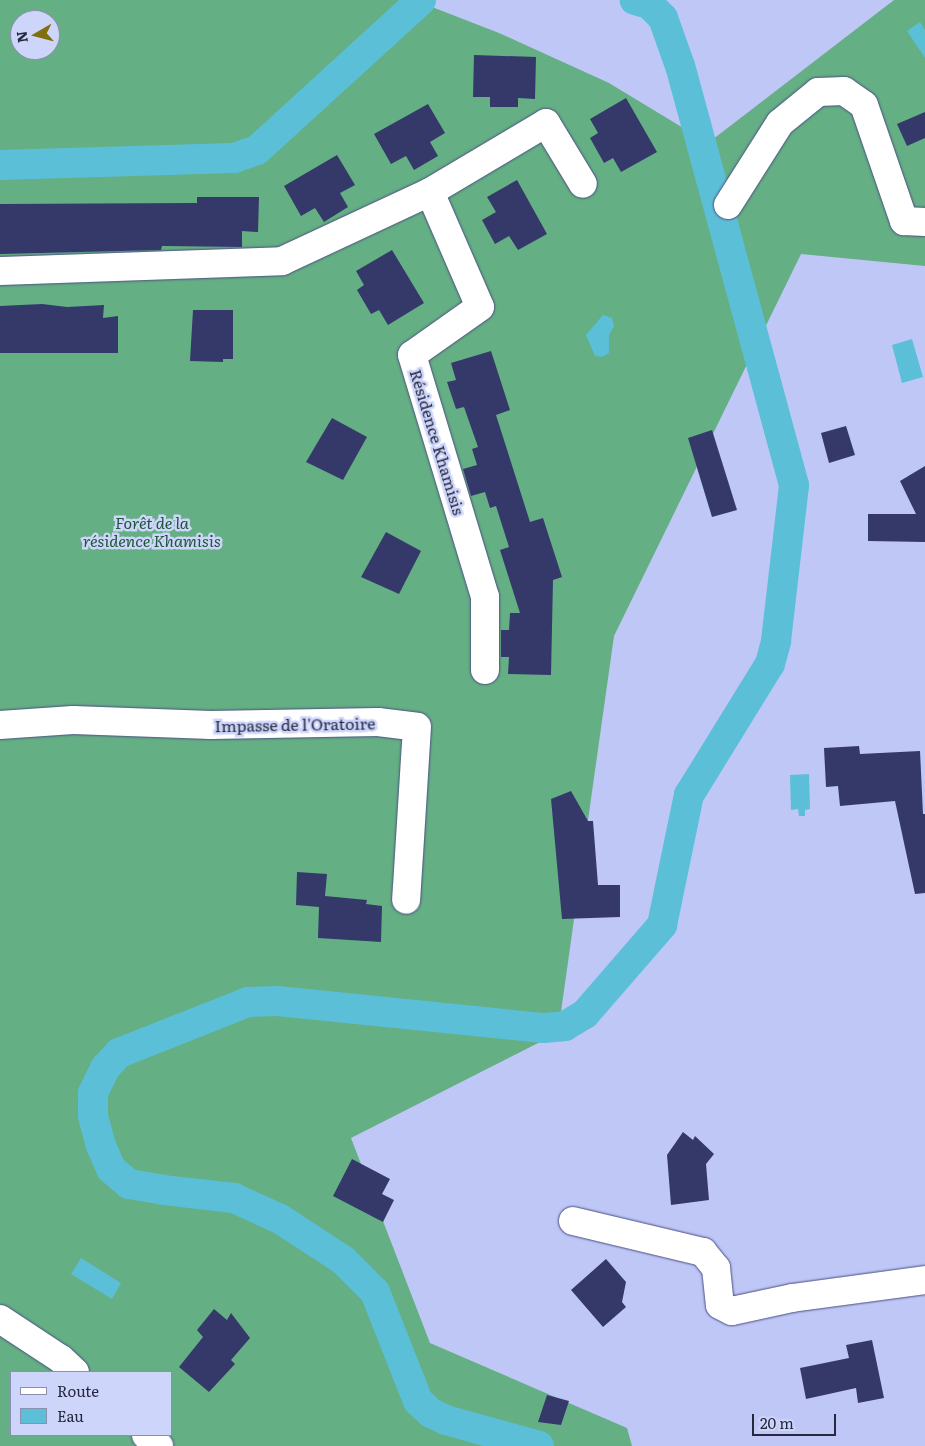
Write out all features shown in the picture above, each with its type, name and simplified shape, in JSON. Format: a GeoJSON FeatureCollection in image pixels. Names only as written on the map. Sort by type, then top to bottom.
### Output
{"type":"FeatureCollection","features":[{"type":"Feature","properties":{"kind":"street"},"geometry":{"type":"LineString","coordinates":[[728,205],[780,123],[818,92],[844,91],[864,105],[904,221],[925,222]]}},
{"type":"Feature","properties":{"kind":"street"},"geometry":{"type":"LineString","coordinates":[[0,271],[282,261],[430,192],[546,123],[583,184]]}},
{"type":"Feature","properties":{"kind":"street","name":"Résidence Khamisis"},"geometry":{"type":"LineString","coordinates":[[430,192],[480,307],[412,355],[485,597],[485,670]]}},
{"type":"Feature","properties":{"kind":"street","name":"Impasse de l'Oratoire"},"geometry":{"type":"LineString","coordinates":[[0,725],[73,720],[211,725],[378,722],[417,727],[406,900]]}},
{"type":"Feature","properties":{"kind":"street"},"geometry":{"type":"LineString","coordinates":[[572,1221],[703,1252],[716,1268],[720,1305],[732,1311],[792,1298],[925,1280]]}},
{"type":"Feature","properties":{"kind":"street"},"geometry":{"type":"LineString","coordinates":[[0,1319],[61,1359],[74,1371]]}},
{"type":"Feature","properties":{"kind":"street"},"geometry":{"type":"LineString","coordinates":[[147,1436],[159,1446]]}},
{"type":"Feature","properties":{"kind":"green space","name":"Forêt de la résidence Khamisis"},"geometry":{"type":"Polygon","coordinates":[[[0,0],[414,0],[499,33],[609,83],[708,143],[894,0],[925,0],[925,266],[801,254],[614,636],[558,1033],[351,1138],[430,1343],[627,1428],[632,1446],[0,1446],[0,0]]]}},
{"type":"Feature","properties":{"kind":"water"},"geometry":{"type":"Polygon","coordinates":[[[920,22],[925,30],[925,58],[907,31],[920,22]]]}},
{"type":"Feature","properties":{"kind":"water"},"geometry":{"type":"Polygon","coordinates":[[[603,315],[612,318],[614,326],[609,335],[609,353],[602,357],[595,356],[586,335],[603,315]]]}},
{"type":"Feature","properties":{"kind":"water"},"geometry":{"type":"Polygon","coordinates":[[[912,339],[923,377],[902,383],[892,345],[912,339]]]}},
{"type":"Feature","properties":{"kind":"water"},"geometry":{"type":"Polygon","coordinates":[[[809,774],[810,809],[805,810],[805,816],[799,816],[798,809],[791,810],[790,775],[809,774]]]}},
{"type":"Feature","properties":{"kind":"water"},"geometry":{"type":"Polygon","coordinates":[[[81,1258],[121,1283],[112,1299],[71,1274],[81,1258]]]}},
{"type":"Feature","properties":{"kind":"building"},"geometry":{"type":"Polygon","coordinates":[[[474,55],[536,57],[535,99],[518,98],[518,107],[490,107],[490,97],[473,97],[474,55]]]}},
{"type":"Feature","properties":{"kind":"building"},"geometry":{"type":"Polygon","coordinates":[[[626,98],[657,152],[621,172],[613,158],[604,163],[590,138],[598,133],[590,119],[626,98]]]}},
{"type":"Feature","properties":{"kind":"building"},"geometry":{"type":"Polygon","coordinates":[[[428,104],[445,133],[430,142],[438,156],[414,170],[406,156],[391,164],[374,134],[428,104]]]}},
{"type":"Feature","properties":{"kind":"building"},"geometry":{"type":"Polygon","coordinates":[[[925,112],[925,138],[907,146],[897,124],[925,112]]]}},
{"type":"Feature","properties":{"kind":"building"},"geometry":{"type":"Polygon","coordinates":[[[337,155],[355,185],[340,193],[348,207],[324,222],[315,208],[301,216],[284,186],[337,155]]]}},
{"type":"Feature","properties":{"kind":"building"},"geometry":{"type":"Polygon","coordinates":[[[517,180],[547,234],[518,250],[509,236],[495,244],[482,220],[496,212],[487,197],[517,180]]]}},
{"type":"Feature","properties":{"kind":"building"},"geometry":{"type":"Polygon","coordinates":[[[197,197],[259,197],[258,232],[242,231],[242,247],[162,246],[161,250],[0,254],[0,204],[197,203],[197,197]]]}},
{"type":"Feature","properties":{"kind":"building"},"geometry":{"type":"Polygon","coordinates":[[[392,250],[424,303],[388,325],[379,310],[371,314],[357,290],[364,285],[356,271],[392,250]]]}},
{"type":"Feature","properties":{"kind":"building"},"geometry":{"type":"Polygon","coordinates":[[[42,304],[67,307],[104,305],[103,318],[118,316],[118,353],[0,353],[0,306],[42,304]]]}},
{"type":"Feature","properties":{"kind":"building"},"geometry":{"type":"Polygon","coordinates":[[[193,310],[233,310],[233,359],[223,359],[223,362],[190,361],[193,310]]]}},
{"type":"Feature","properties":{"kind":"building"},"geometry":{"type":"Polygon","coordinates":[[[491,351],[510,410],[496,415],[530,522],[543,518],[562,577],[553,580],[551,675],[508,674],[509,657],[501,657],[501,630],[509,630],[510,613],[520,613],[500,550],[509,547],[496,506],[490,508],[485,492],[471,496],[463,469],[477,465],[472,449],[478,447],[464,407],[456,409],[447,382],[456,380],[451,363],[491,351]]]}},
{"type":"Feature","properties":{"kind":"building"},"geometry":{"type":"Polygon","coordinates":[[[332,418],[367,437],[343,480],[306,462],[332,418]]]}},
{"type":"Feature","properties":{"kind":"building"},"geometry":{"type":"Polygon","coordinates":[[[846,426],[855,455],[829,463],[821,433],[846,426]]]}},
{"type":"Feature","properties":{"kind":"building"},"geometry":{"type":"Polygon","coordinates":[[[712,430],[737,510],[712,517],[688,438],[712,430]]]}},
{"type":"Feature","properties":{"kind":"building"},"geometry":{"type":"Polygon","coordinates":[[[925,466],[925,542],[868,541],[868,514],[916,514],[900,481],[925,466]]]}},
{"type":"Feature","properties":{"kind":"building"},"geometry":{"type":"Polygon","coordinates":[[[386,532],[421,551],[399,594],[361,577],[386,532]]]}},
{"type":"Feature","properties":{"kind":"building"},"geometry":{"type":"Polygon","coordinates":[[[859,746],[860,754],[920,751],[923,814],[925,814],[925,893],[915,894],[895,801],[840,806],[838,786],[826,787],[824,748],[859,746]]]}},
{"type":"Feature","properties":{"kind":"building"},"geometry":{"type":"Polygon","coordinates":[[[571,791],[588,821],[593,821],[598,885],[620,885],[620,917],[562,919],[551,799],[571,791]]]}},
{"type":"Feature","properties":{"kind":"building"},"geometry":{"type":"Polygon","coordinates":[[[297,872],[327,874],[325,896],[367,900],[366,904],[382,906],[381,942],[318,938],[319,907],[296,905],[297,872]]]}},
{"type":"Feature","properties":{"kind":"building"},"geometry":{"type":"Polygon","coordinates":[[[683,1132],[693,1140],[695,1136],[714,1154],[706,1164],[709,1200],[671,1205],[667,1155],[683,1132]]]}},
{"type":"Feature","properties":{"kind":"building"},"geometry":{"type":"Polygon","coordinates":[[[352,1159],[390,1179],[382,1194],[394,1200],[383,1222],[333,1196],[352,1159]]]}},
{"type":"Feature","properties":{"kind":"building"},"geometry":{"type":"Polygon","coordinates":[[[606,1259],[626,1282],[622,1302],[626,1307],[603,1327],[571,1290],[606,1259]]]}},
{"type":"Feature","properties":{"kind":"building"},"geometry":{"type":"Polygon","coordinates":[[[214,1309],[227,1320],[231,1313],[250,1338],[231,1360],[235,1364],[209,1392],[179,1367],[203,1337],[197,1330],[214,1309]]]}},
{"type":"Feature","properties":{"kind":"building"},"geometry":{"type":"Polygon","coordinates":[[[872,1340],[884,1398],[858,1403],[856,1388],[806,1399],[800,1368],[849,1358],[846,1345],[872,1340]]]}},
{"type":"Feature","properties":{"kind":"building"},"geometry":{"type":"Polygon","coordinates":[[[547,1395],[569,1401],[561,1425],[538,1422],[547,1395]]]}},
{"type":"Feature","properties":{"kind":"waterway"},"geometry":{"type":"LineString","coordinates":[[0,165],[234,158],[257,150],[421,0]]}},
{"type":"Feature","properties":{"kind":"waterway"},"geometry":{"type":"LineString","coordinates":[[539,1446],[446,1420],[431,1413],[418,1401],[375,1292],[343,1260],[280,1219],[234,1198],[129,1184],[111,1169],[101,1146],[93,1116],[93,1093],[105,1068],[119,1053],[248,1002],[277,1001],[544,1028],[565,1026],[585,1014],[662,925],[689,795],[770,664],[776,641],[794,485],[680,66],[663,18],[649,4],[635,0]]}}]}
